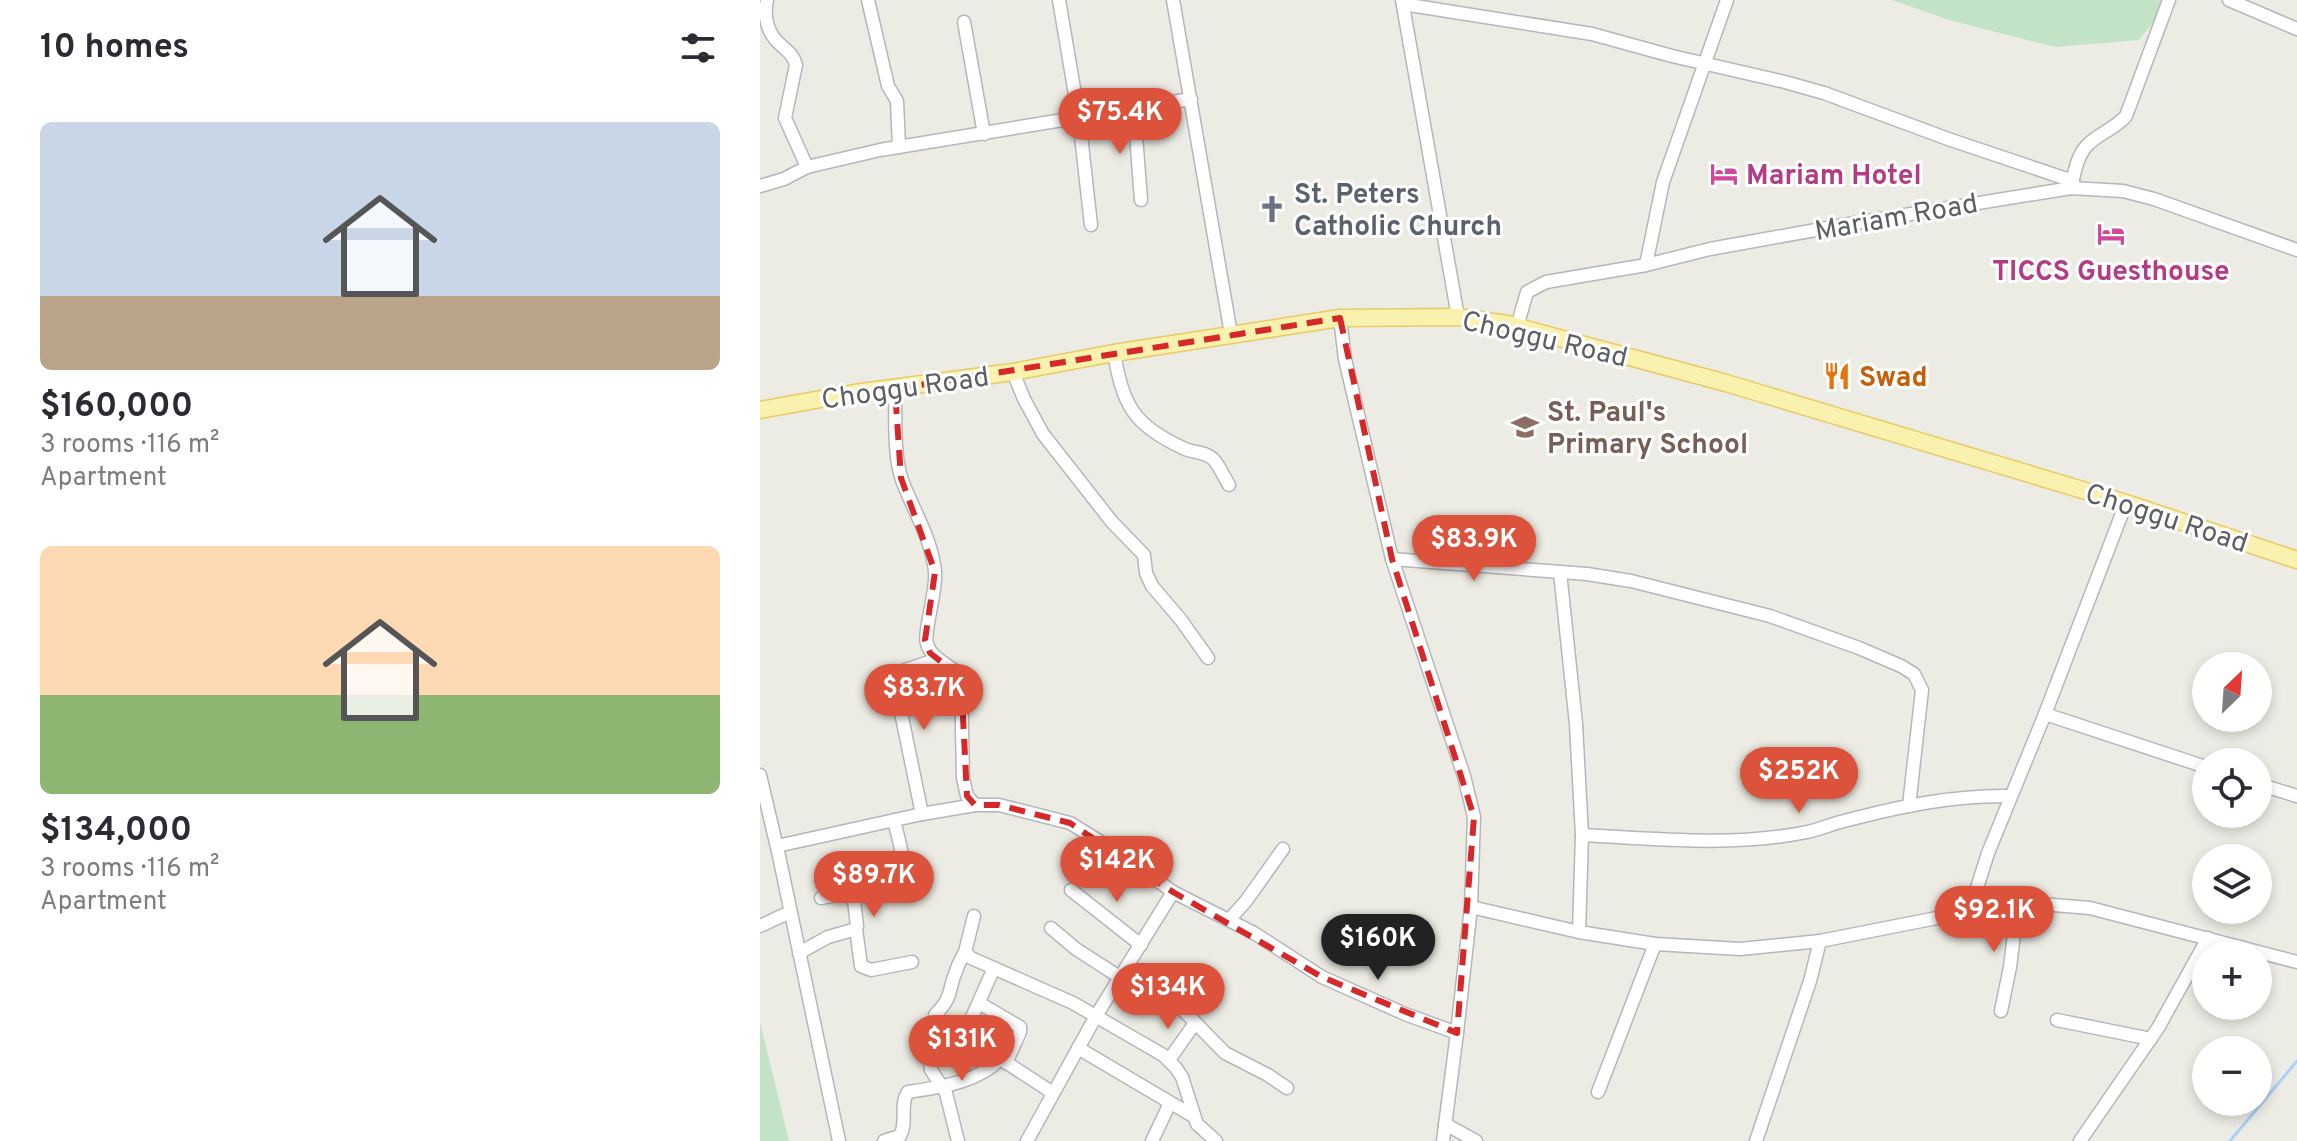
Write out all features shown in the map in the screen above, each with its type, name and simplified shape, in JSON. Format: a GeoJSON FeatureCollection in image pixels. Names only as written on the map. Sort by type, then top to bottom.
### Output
{"type":"FeatureCollection","features":[{"type":"Feature","properties":{"kind":"main road","name":"Choggu Road"},"geometry":{"type":"LineString","coordinates":[[763,409],[1340,318],[1458,317],[1517,327],[1726,383],[2126,503],[2297,560]]}},
{"type":"Feature","properties":{"kind":"street"},"geometry":{"type":"LineString","coordinates":[[767,0],[764,11],[774,38],[794,58],[796,65],[785,118],[807,167]]}},
{"type":"Feature","properties":{"kind":"street"},"geometry":{"type":"LineString","coordinates":[[868,0],[888,86],[897,101],[899,147]]}},
{"type":"Feature","properties":{"kind":"street"},"geometry":{"type":"LineString","coordinates":[[1059,0],[1079,118],[1091,225]]}},
{"type":"Feature","properties":{"kind":"street"},"geometry":{"type":"LineString","coordinates":[[1173,0],[1231,334]]}},
{"type":"Feature","properties":{"kind":"street"},"geometry":{"type":"LineString","coordinates":[[1646,265],[1663,182],[1727,0]]}},
{"type":"Feature","properties":{"kind":"street"},"geometry":{"type":"LineString","coordinates":[[1458,317],[1402,2],[1592,34],[1785,82],[1824,93],[2072,184],[2084,148],[2126,116],[2169,0]]}},
{"type":"Feature","properties":{"kind":"street"},"geometry":{"type":"LineString","coordinates":[[2229,0],[2297,29]]}},
{"type":"Feature","properties":{"kind":"street"},"geometry":{"type":"LineString","coordinates":[[964,22],[984,134]]}},
{"type":"Feature","properties":{"kind":"street"},"geometry":{"type":"LineString","coordinates":[[760,186],[784,179],[807,167],[899,147],[1191,99]]}},
{"type":"Feature","properties":{"kind":"street"},"geometry":{"type":"LineString","coordinates":[[1134,109],[1141,200]]}},
{"type":"Feature","properties":{"kind":"street","name":"Mariam Road"},"geometry":{"type":"LineString","coordinates":[[1517,327],[1527,292],[1546,282],[1646,265],[1710,249],[2072,184],[2154,199],[2297,250]]}},
{"type":"Feature","properties":{"kind":"street"},"geometry":{"type":"LineString","coordinates":[[1340,318],[1345,359],[1392,559],[1464,776],[1474,817],[1471,907],[1443,1141]]}},
{"type":"Feature","properties":{"kind":"street"},"geometry":{"type":"LineString","coordinates":[[1114,353],[1119,383],[1132,410],[1162,439],[1213,459],[1229,485]]}},
{"type":"Feature","properties":{"kind":"street"},"geometry":{"type":"LineString","coordinates":[[1013,372],[1043,434],[1112,522],[1144,555],[1146,573],[1152,586],[1208,658]]}},
{"type":"Feature","properties":{"kind":"street"},"geometry":{"type":"LineString","coordinates":[[895,389],[901,478],[922,526],[935,572],[933,604],[925,640],[930,653],[953,667],[961,677],[963,778],[967,796],[975,805]]}},
{"type":"Feature","properties":{"kind":"street"},"geometry":{"type":"LineString","coordinates":[[1970,910],[1988,853],[2126,503]]}},
{"type":"Feature","properties":{"kind":"street"},"geometry":{"type":"LineString","coordinates":[[1392,559],[1587,574],[1631,581],[1770,616],[1901,666],[1914,674],[1922,690],[1909,806]]}},
{"type":"Feature","properties":{"kind":"street"},"geometry":{"type":"LineString","coordinates":[[1560,572],[1576,724],[1582,835],[1579,932]]}},
{"type":"Feature","properties":{"kind":"street"},"geometry":{"type":"LineString","coordinates":[[922,814],[893,674],[938,659]]}},
{"type":"Feature","properties":{"kind":"street"},"geometry":{"type":"LineString","coordinates":[[2045,714],[2192,762]]}},
{"type":"Feature","properties":{"kind":"street"},"geometry":{"type":"LineString","coordinates":[[760,775],[839,1141]]}},
{"type":"Feature","properties":{"kind":"street"},"geometry":{"type":"LineString","coordinates":[[2272,788],[2297,796]]}},
{"type":"Feature","properties":{"kind":"street"},"geometry":{"type":"LineString","coordinates":[[1582,835],[1767,838],[1810,832],[1845,820],[1940,799],[2010,796]]}},
{"type":"Feature","properties":{"kind":"street"},"geometry":{"type":"LineString","coordinates":[[777,846],[975,805],[999,805],[1070,823],[1173,892],[1254,933],[1322,977],[1457,1033]]}},
{"type":"Feature","properties":{"kind":"street"},"geometry":{"type":"LineString","coordinates":[[821,898],[900,879],[902,860],[894,820]]}},
{"type":"Feature","properties":{"kind":"street"},"geometry":{"type":"LineString","coordinates":[[1229,920],[1283,849]]}},
{"type":"Feature","properties":{"kind":"street"},"geometry":{"type":"LineString","coordinates":[[1071,890],[1141,945]]}},
{"type":"Feature","properties":{"kind":"street"},"geometry":{"type":"LineString","coordinates":[[853,892],[861,966],[871,970],[912,962]]}},
{"type":"Feature","properties":{"kind":"street"},"geometry":{"type":"LineString","coordinates":[[1027,1141],[1096,1016],[1173,892]]}},
{"type":"Feature","properties":{"kind":"street"},"geometry":{"type":"LineString","coordinates":[[1471,907],[1579,932],[1655,944],[1740,949],[1820,941],[2018,902],[2090,908],[2297,962]]}},
{"type":"Feature","properties":{"kind":"street"},"geometry":{"type":"LineString","coordinates":[[2001,1011],[2018,902]]}},
{"type":"Feature","properties":{"kind":"street"},"geometry":{"type":"LineString","coordinates":[[760,926],[790,912]]}},
{"type":"Feature","properties":{"kind":"street"},"geometry":{"type":"LineString","coordinates":[[935,1015],[951,992],[974,916]]}},
{"type":"Feature","properties":{"kind":"street"},"geometry":{"type":"LineString","coordinates":[[1051,928],[1076,949],[1121,978],[1146,988],[1184,1011],[1225,1053],[1287,1088]]}},
{"type":"Feature","properties":{"kind":"street"},"geometry":{"type":"LineString","coordinates":[[799,953],[828,937],[856,929]]}},
{"type":"Feature","properties":{"kind":"street"},"geometry":{"type":"LineString","coordinates":[[2080,1141],[2151,1039],[2208,938]]}},
{"type":"Feature","properties":{"kind":"street"},"geometry":{"type":"LineString","coordinates":[[1756,1141],[1810,981],[1820,941]]}},
{"type":"Feature","properties":{"kind":"street"},"geometry":{"type":"LineString","coordinates":[[1598,1092],[1655,944]]}},
{"type":"Feature","properties":{"kind":"street"},"geometry":{"type":"LineString","coordinates":[[965,952],[971,958],[1073,1003],[1169,1060],[1182,1077],[1197,1124],[1216,1141]]}},
{"type":"Feature","properties":{"kind":"street"},"geometry":{"type":"LineString","coordinates":[[964,1035],[994,968]]}},
{"type":"Feature","properties":{"kind":"street"},"geometry":{"type":"LineString","coordinates":[[884,1141],[903,1132],[904,1098],[908,1092],[944,1087],[986,1072],[1003,1061],[1020,1027],[979,1003]]}},
{"type":"Feature","properties":{"kind":"street"},"geometry":{"type":"LineString","coordinates":[[2057,1020],[2151,1039]]}},
{"type":"Feature","properties":{"kind":"street"},"geometry":{"type":"LineString","coordinates":[[1169,1060],[1195,1023]]}},
{"type":"Feature","properties":{"kind":"street"},"geometry":{"type":"LineString","coordinates":[[958,1141],[944,1087],[931,1070],[927,1043],[964,1035],[1053,1093]]}},
{"type":"Feature","properties":{"kind":"street"},"geometry":{"type":"LineString","coordinates":[[1078,1048],[1193,1116]]}},
{"type":"Feature","properties":{"kind":"street"},"geometry":{"type":"LineString","coordinates":[[1152,1141],[1170,1103]]}},
{"type":"Feature","properties":{"kind":"street"},"geometry":{"type":"LineString","coordinates":[[1445,1124],[1476,1141]]}},
{"type":"Feature","properties":{"kind":"highlighted area"},"geometry":{"type":"Polygon","coordinates":[[[1340,318],[1392,559],[1474,817],[1457,1033],[1322,977],[1173,892],[1070,823],[999,805],[975,805],[967,796],[961,677],[930,653],[925,640],[935,572],[901,478],[895,389],[1340,318]]]}},
{"type":"Feature","properties":{"kind":"green space"},"geometry":{"type":"Polygon","coordinates":[[[1892,0],[2171,0],[2139,40],[2055,47],[1949,20],[1892,0]]]}},
{"type":"Feature","properties":{"kind":"green space"},"geometry":{"type":"Polygon","coordinates":[[[760,1022],[789,1141],[760,1141],[760,1022]]]}},
{"type":"Feature","properties":{"kind":"waterway"},"geometry":{"type":"LineString","coordinates":[[2230,1141],[2297,1061]]}},
{"type":"Feature","properties":{"kind":"place","name":"Mariam Hotel"},"geometry":{"type":"Point","coordinates":[1724,174]}},
{"type":"Feature","properties":{"kind":"place","name":"St. Peters Catholic Church"},"geometry":{"type":"Point","coordinates":[1272,209]}},
{"type":"Feature","properties":{"kind":"place","name":"TICCS Guesthouse"},"geometry":{"type":"Point","coordinates":[2111,234]}},
{"type":"Feature","properties":{"kind":"place","name":"Swad"},"geometry":{"type":"Point","coordinates":[1837,376]}},
{"type":"Feature","properties":{"kind":"place","name":"St. Paul's Primary School"},"geometry":{"type":"Point","coordinates":[1525,427]}}]}
